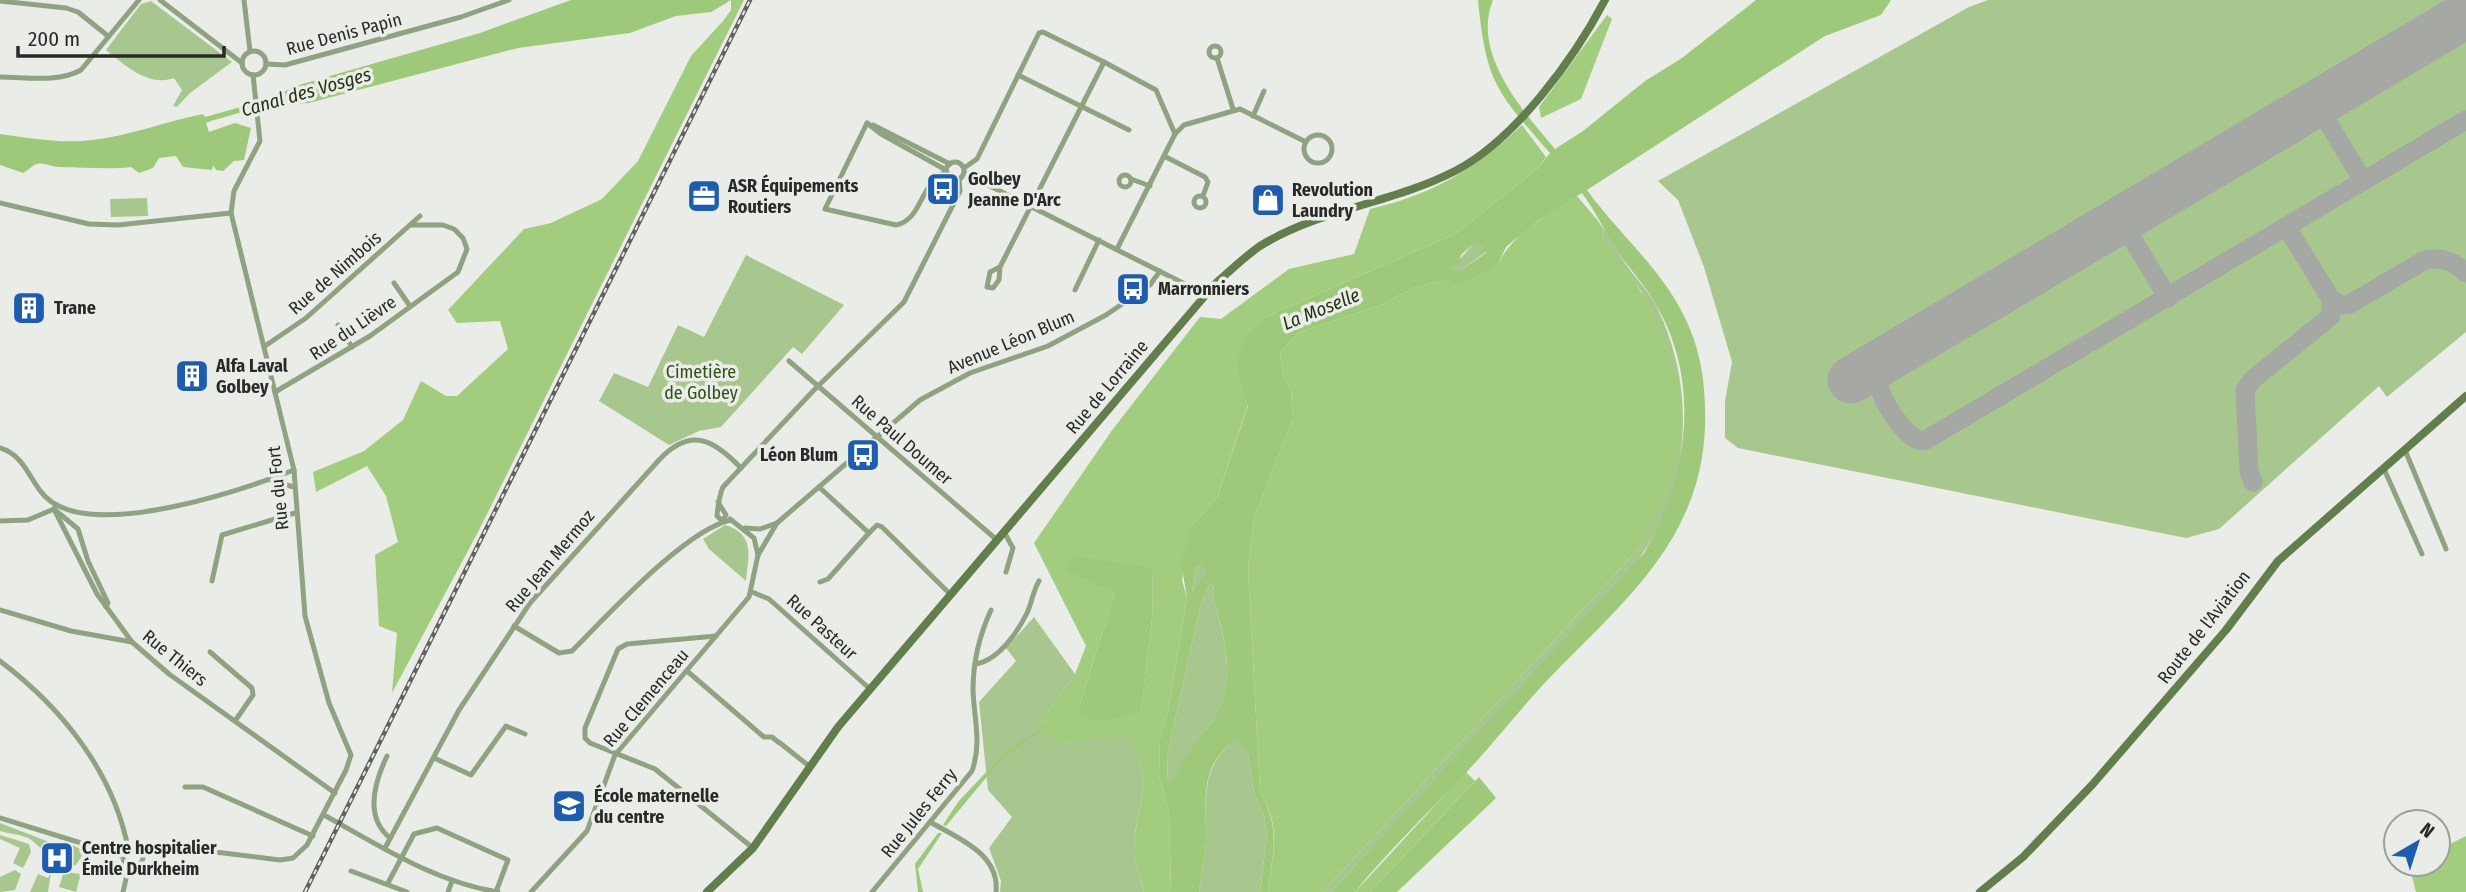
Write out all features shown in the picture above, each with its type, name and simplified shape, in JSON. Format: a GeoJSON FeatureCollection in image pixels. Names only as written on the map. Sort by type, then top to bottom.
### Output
{"type":"FeatureCollection","features":[{"type":"Feature","properties":{"kind":"main road","name":"Rue de Lorraine"},"geometry":{"type":"LineString","coordinates":[[706,892],[753,848],[809,766],[870,689],[1203,296],[1262,245],[1316,221],[1444,177],[1471,162],[1510,128],[1535,100],[1591,24],[1605,0]]}},
{"type":"Feature","properties":{"kind":"main road","name":"Route de l'Aviation"},"geometry":{"type":"LineString","coordinates":[[1980,892],[2023,857],[2092,785],[2226,630],[2278,561],[2466,396]]}},
{"type":"Feature","properties":{"kind":"street"},"geometry":{"type":"LineString","coordinates":[[0,77],[58,78],[73,75],[81,70],[139,0]]}},
{"type":"Feature","properties":{"kind":"street"},"geometry":{"type":"LineString","coordinates":[[160,0],[242,63],[246,72],[253,75],[263,70],[265,64],[261,53],[250,51]]}},
{"type":"Feature","properties":{"kind":"street"},"geometry":{"type":"LineString","coordinates":[[242,63],[250,51],[244,0]]}},
{"type":"Feature","properties":{"kind":"street","name":"Rue Denis Papin"},"geometry":{"type":"LineString","coordinates":[[265,64],[285,65],[509,0]]}},
{"type":"Feature","properties":{"kind":"street"},"geometry":{"type":"LineString","coordinates":[[0,1],[66,8],[78,12],[108,36]]}},
{"type":"Feature","properties":{"kind":"street"},"geometry":{"type":"LineString","coordinates":[[711,527],[717,516],[723,487],[904,302],[960,191],[959,179],[964,170],[977,159],[1018,75],[1043,32],[1156,90],[1175,134]]}},
{"type":"Feature","properties":{"kind":"street"},"geometry":{"type":"LineString","coordinates":[[1217,58],[1233,109]]}},
{"type":"Feature","properties":{"kind":"street"},"geometry":{"type":"LineString","coordinates":[[1000,267],[1104,62]]}},
{"type":"Feature","properties":{"kind":"street","name":"Rue du Fort"},"geometry":{"type":"LineString","coordinates":[[253,75],[260,141],[234,191],[232,213],[293,470],[305,616],[328,703],[351,755],[313,836]]}},
{"type":"Feature","properties":{"kind":"street"},"geometry":{"type":"LineString","coordinates":[[1018,75],[1129,130]]}},
{"type":"Feature","properties":{"kind":"street"},"geometry":{"type":"LineString","coordinates":[[1253,116],[1264,91]]}},
{"type":"Feature","properties":{"kind":"street"},"geometry":{"type":"LineString","coordinates":[[1117,249],[1175,134],[1184,125],[1233,109],[1306,142]]}},
{"type":"Feature","properties":{"kind":"street"},"geometry":{"type":"LineString","coordinates":[[959,179],[951,179],[948,169],[867,123],[825,209],[886,223],[903,224],[911,217],[933,178],[948,169],[957,162],[964,170],[1203,296]]}},
{"type":"Feature","properties":{"kind":"street"},"geometry":{"type":"LineString","coordinates":[[1313,136],[1323,136],[1332,146],[1330,156],[1324,162],[1311,161],[1304,150],[1306,142],[1313,136]]}},
{"type":"Feature","properties":{"kind":"street"},"geometry":{"type":"LineString","coordinates":[[1164,156],[1205,177],[1208,182],[1203,196]]}},
{"type":"Feature","properties":{"kind":"street"},"geometry":{"type":"LineString","coordinates":[[1131,179],[1150,186]]}},
{"type":"Feature","properties":{"kind":"street"},"geometry":{"type":"LineString","coordinates":[[0,204],[80,222],[118,225],[232,213]]}},
{"type":"Feature","properties":{"kind":"street","name":"Rue de Nimbois"},"geometry":{"type":"LineString","coordinates":[[265,346],[306,318],[420,216]]}},
{"type":"Feature","properties":{"kind":"street","name":"Rue du Lièvre"},"geometry":{"type":"LineString","coordinates":[[275,392],[352,347],[458,272],[467,250],[463,238],[454,229],[421,223],[410,225]]}},
{"type":"Feature","properties":{"kind":"street"},"geometry":{"type":"LineString","coordinates":[[1075,290],[1099,240]]}},
{"type":"Feature","properties":{"kind":"street","name":"Avenue Léon Blum"},"geometry":{"type":"LineString","coordinates":[[758,555],[778,523],[919,400],[954,380],[1048,345],[1106,315],[1150,285],[1160,271]]}},
{"type":"Feature","properties":{"kind":"street","name":"Rue du Lièvre"},"geometry":{"type":"LineString","coordinates":[[394,284],[410,306]]}},
{"type":"Feature","properties":{"kind":"street"},"geometry":{"type":"LineString","coordinates":[[338,325],[352,347]]}},
{"type":"Feature","properties":{"kind":"street","name":"Rue Paul Doumer"},"geometry":{"type":"LineString","coordinates":[[789,361],[997,540]]}},
{"type":"Feature","properties":{"kind":"street","name":"Rue Jean Mermoz"},"geometry":{"type":"LineString","coordinates":[[385,848],[459,709],[514,626],[557,571],[664,454],[685,443],[708,440],[724,450],[741,468]]}},
{"type":"Feature","properties":{"kind":"street"},"geometry":{"type":"LineString","coordinates":[[0,448],[22,461],[40,490],[55,507]]}},
{"type":"Feature","properties":{"kind":"street"},"geometry":{"type":"LineString","coordinates":[[2405,450],[2446,550]]}},
{"type":"Feature","properties":{"kind":"street"},"geometry":{"type":"LineString","coordinates":[[2384,469],[2422,554]]}},
{"type":"Feature","properties":{"kind":"street"},"geometry":{"type":"LineString","coordinates":[[0,521],[28,520],[55,507],[97,513],[152,510],[215,499],[293,470]]}},
{"type":"Feature","properties":{"kind":"street"},"geometry":{"type":"LineString","coordinates":[[268,480],[294,487]]}},
{"type":"Feature","properties":{"kind":"street"},"geometry":{"type":"LineString","coordinates":[[819,487],[869,533]]}},
{"type":"Feature","properties":{"kind":"street"},"geometry":{"type":"LineString","coordinates":[[718,502],[727,519]]}},
{"type":"Feature","properties":{"kind":"street","name":"Rue Thiers"},"geometry":{"type":"LineString","coordinates":[[55,507],[78,529],[88,561],[108,603],[106,607]]}},
{"type":"Feature","properties":{"kind":"street","name":"Rue Thiers"},"geometry":{"type":"LineString","coordinates":[[55,507],[106,607],[132,642],[169,674],[335,793]]}},
{"type":"Feature","properties":{"kind":"street"},"geometry":{"type":"LineString","coordinates":[[212,581],[222,535],[295,513]]}},
{"type":"Feature","properties":{"kind":"street"},"geometry":{"type":"LineString","coordinates":[[717,516],[745,528],[754,538],[758,555]]}},
{"type":"Feature","properties":{"kind":"street"},"geometry":{"type":"LineString","coordinates":[[514,626],[559,653],[572,651],[647,576],[711,527],[727,519]]}},
{"type":"Feature","properties":{"kind":"street","name":"Avenue Léon Blum"},"geometry":{"type":"LineString","coordinates":[[745,528],[760,529],[778,523]]}},
{"type":"Feature","properties":{"kind":"street"},"geometry":{"type":"LineString","coordinates":[[820,582],[828,579],[877,525],[950,594]]}},
{"type":"Feature","properties":{"kind":"street"},"geometry":{"type":"LineString","coordinates":[[754,538],[760,529],[766,540]]}},
{"type":"Feature","properties":{"kind":"street"},"geometry":{"type":"LineString","coordinates":[[1004,532],[1013,548],[1006,572]]}},
{"type":"Feature","properties":{"kind":"street"},"geometry":{"type":"LineString","coordinates":[[754,538],[766,540]]}},
{"type":"Feature","properties":{"kind":"street","name":"Rue Clemenceau"},"geometry":{"type":"LineString","coordinates":[[531,892],[587,831],[615,755],[751,592],[758,555]]}},
{"type":"Feature","properties":{"kind":"street"},"geometry":{"type":"LineString","coordinates":[[975,664],[995,656],[1012,635],[1025,617],[1039,581]]}},
{"type":"Feature","properties":{"kind":"street","name":"Rue Pasteur"},"geometry":{"type":"LineString","coordinates":[[751,592],[769,599],[870,689]]}},
{"type":"Feature","properties":{"kind":"street"},"geometry":{"type":"LineString","coordinates":[[0,610],[71,631],[132,642]]}},
{"type":"Feature","properties":{"kind":"street","name":"Rue Jules Ferry"},"geometry":{"type":"LineString","coordinates":[[872,892],[968,777],[978,754],[975,664],[979,641],[991,610]]}},
{"type":"Feature","properties":{"kind":"street"},"geometry":{"type":"LineString","coordinates":[[716,636],[627,644],[618,649],[590,718],[585,738],[615,755],[655,769],[753,848]]}},
{"type":"Feature","properties":{"kind":"street","name":"Rue Thiers"},"geometry":{"type":"LineString","coordinates":[[210,652],[252,688],[253,695],[235,721]]}},
{"type":"Feature","properties":{"kind":"street"},"geometry":{"type":"LineString","coordinates":[[0,661],[26,680],[73,731],[114,799],[128,848]]}},
{"type":"Feature","properties":{"kind":"street"},"geometry":{"type":"LineString","coordinates":[[687,671],[764,737],[772,737],[809,766]]}},
{"type":"Feature","properties":{"kind":"street"},"geometry":{"type":"LineString","coordinates":[[434,758],[471,775],[506,726],[526,734]]}},
{"type":"Feature","properties":{"kind":"street"},"geometry":{"type":"LineString","coordinates":[[387,756],[377,777],[374,800],[382,831],[390,838]]}},
{"type":"Feature","properties":{"kind":"street"},"geometry":{"type":"LineString","coordinates":[[123,856],[128,848],[135,846],[143,852],[174,847],[280,860],[299,854],[313,836],[203,787],[185,787]]}},
{"type":"Feature","properties":{"kind":"street"},"geometry":{"type":"LineString","coordinates":[[324,815],[402,857],[452,881],[497,892],[508,860],[437,828],[418,832],[410,842],[402,857],[388,883]]}},
{"type":"Feature","properties":{"kind":"street"},"geometry":{"type":"LineString","coordinates":[[0,818],[123,856],[130,866]]}},
{"type":"Feature","properties":{"kind":"street"},"geometry":{"type":"LineString","coordinates":[[930,822],[985,857],[997,878],[996,892]]}},
{"type":"Feature","properties":{"kind":"street"},"geometry":{"type":"LineString","coordinates":[[130,866],[142,863],[143,852]]}},
{"type":"Feature","properties":{"kind":"street"},"geometry":{"type":"LineString","coordinates":[[123,892],[130,866]]}},
{"type":"Feature","properties":{"kind":"street"},"geometry":{"type":"LineString","coordinates":[[351,871],[407,892]]}},
{"type":"Feature","properties":{"kind":"street"},"geometry":{"type":"LineString","coordinates":[[448,892],[452,881]]}},
{"type":"Feature","properties":{"kind":"green space"},"geometry":{"type":"Polygon","coordinates":[[[1988,0],[2466,0],[2466,332],[2387,397],[2379,386],[2219,529],[2186,538],[1738,448],[1725,438],[1725,401],[1732,362],[1704,267],[1678,200],[1658,181],[1969,7],[1988,0]]]}},
{"type":"Feature","properties":{"kind":"green space"},"geometry":{"type":"Polygon","coordinates":[[[151,1],[232,62],[190,93],[177,107],[173,106],[182,90],[174,78],[155,80],[146,77],[106,50],[141,4],[151,1]]]}},
{"type":"Feature","properties":{"kind":"green space"},"geometry":{"type":"Polygon","coordinates":[[[147,198],[148,216],[111,217],[110,199],[147,198]]]}},
{"type":"Feature","properties":{"kind":"green space"},"geometry":{"type":"Polygon","coordinates":[[[1599,223],[1657,307],[1679,374],[1683,408],[1682,442],[1676,476],[1666,508],[1651,540],[1631,570],[1331,892],[1323,892],[1640,547],[1675,464],[1642,292],[1602,240],[1604,236],[1599,223]]]}},
{"type":"Feature","properties":{"kind":"green space"},"geometry":{"type":"Polygon","coordinates":[[[1473,244],[1483,244],[1487,251],[1460,271],[1454,271],[1452,268],[1473,244]]]}},
{"type":"Feature","properties":{"kind":"green space","name":"Cimetière de Golbey"},"geometry":{"type":"Polygon","coordinates":[[[746,255],[844,305],[802,354],[793,347],[721,427],[699,431],[669,445],[599,401],[614,373],[648,387],[678,325],[704,337],[746,255]]]}},
{"type":"Feature","properties":{"kind":"green space"},"geometry":{"type":"Polygon","coordinates":[[[725,525],[742,534],[746,540],[746,581],[709,549],[703,539],[725,525]]]}},
{"type":"Feature","properties":{"kind":"green space"},"geometry":{"type":"Polygon","coordinates":[[[1200,565],[1207,573],[1192,592],[1196,568],[1200,565]]]}},
{"type":"Feature","properties":{"kind":"green space"},"geometry":{"type":"Polygon","coordinates":[[[1210,584],[1214,587],[1212,594],[1225,644],[1227,677],[1224,693],[1210,724],[1184,759],[1173,783],[1168,783],[1167,756],[1201,603],[1210,584]]]}},
{"type":"Feature","properties":{"kind":"green space"},"geometry":{"type":"Polygon","coordinates":[[[1034,617],[1075,674],[1036,729],[1067,743],[1126,734],[1136,751],[1141,766],[1143,792],[1134,854],[1144,892],[1000,892],[1001,881],[989,848],[1012,817],[988,790],[979,702],[1016,661],[1006,648],[1034,617]]]}},
{"type":"Feature","properties":{"kind":"green space"},"geometry":{"type":"Polygon","coordinates":[[[1238,738],[1248,754],[1254,794],[1264,816],[1267,835],[1260,892],[1199,892],[1205,849],[1207,785],[1216,760],[1238,738]]]}},
{"type":"Feature","properties":{"kind":"green space"},"geometry":{"type":"Polygon","coordinates":[[[0,823],[70,850],[72,845],[85,851],[76,865],[61,865],[28,838],[0,831],[0,823]]]}},
{"type":"Feature","properties":{"kind":"green space"},"geometry":{"type":"Polygon","coordinates":[[[0,835],[29,844],[31,852],[23,868],[13,863],[20,848],[0,839],[0,835]]]}},
{"type":"Feature","properties":{"kind":"green space"},"geometry":{"type":"Polygon","coordinates":[[[93,851],[86,878],[80,877],[76,892],[59,887],[64,872],[81,874],[93,851]]]}},
{"type":"Feature","properties":{"kind":"green space"},"geometry":{"type":"Polygon","coordinates":[[[15,870],[21,874],[15,890],[0,892],[0,877],[15,870]]]}},
{"type":"Feature","properties":{"kind":"green space"},"geometry":{"type":"Polygon","coordinates":[[[51,873],[48,892],[30,892],[38,874],[48,878],[51,873]]]}},
{"type":"Feature","properties":{"kind":"shaded area"},"geometry":{"type":"Polygon","coordinates":[[[731,0],[744,0],[478,532],[392,693],[397,633],[379,626],[375,555],[398,542],[386,496],[367,466],[316,492],[313,472],[364,451],[403,420],[421,381],[446,396],[457,396],[508,349],[500,321],[457,323],[448,310],[524,229],[551,223],[602,199],[638,161],[691,56],[731,10],[731,0]]]}},
{"type":"Feature","properties":{"kind":"shaded area"},"geometry":{"type":"Polygon","coordinates":[[[1607,15],[1612,19],[1581,99],[1541,118],[1539,107],[1607,15]]]}},
{"type":"Feature","properties":{"kind":"shaded area"},"geometry":{"type":"Polygon","coordinates":[[[1522,125],[1546,157],[1537,169],[1457,233],[1266,317],[1236,370],[1248,405],[1218,496],[1192,526],[1182,580],[1187,598],[1168,712],[1160,738],[1159,775],[1169,813],[1171,892],[1144,892],[1134,855],[1143,780],[1136,752],[1126,735],[1067,743],[1035,730],[1075,674],[1086,646],[1034,543],[1113,429],[1200,317],[1221,319],[1289,269],[1354,254],[1370,209],[1414,196],[1452,178],[1505,141],[1522,125]],[[1153,569],[1115,592],[1077,714],[1141,709],[1152,619],[1153,569]]]}},
{"type":"Feature","properties":{"kind":"shaded area"},"geometry":{"type":"Polygon","coordinates":[[[1577,196],[1599,222],[1604,236],[1602,240],[1621,263],[1654,314],[1676,372],[1681,402],[1681,432],[1676,462],[1660,506],[1640,547],[1323,892],[1268,892],[1274,829],[1260,791],[1248,568],[1254,518],[1293,418],[1291,390],[1283,376],[1280,353],[1299,332],[1379,306],[1415,287],[1497,266],[1521,234],[1577,196]]]}},
{"type":"Feature","properties":{"kind":"shaded area"},"geometry":{"type":"Polygon","coordinates":[[[1466,772],[1475,781],[1370,892],[1355,892],[1466,772]]]}},
{"type":"Feature","properties":{"kind":"shaded area"},"geometry":{"type":"Polygon","coordinates":[[[2466,836],[2466,892],[2416,892],[2412,878],[2452,878],[2452,843],[2466,836]]]}},
{"type":"Feature","properties":{"kind":"water","name":"Canal des Vosges"},"geometry":{"type":"Polygon","coordinates":[[[571,0],[731,0],[711,12],[676,16],[630,33],[518,48],[309,103],[263,106],[211,121],[206,123],[209,132],[235,123],[251,128],[244,160],[234,161],[223,171],[216,170],[213,165],[212,170],[183,167],[176,156],[159,158],[153,168],[139,173],[131,167],[59,167],[40,164],[23,173],[0,165],[0,134],[81,141],[120,135],[203,114],[205,117],[262,101],[302,84],[480,33],[571,0]]]}},
{"type":"Feature","properties":{"kind":"water","name":"La Moselle"},"geometry":{"type":"Polygon","coordinates":[[[1478,0],[1493,0],[1488,20],[1489,40],[1495,60],[1516,99],[1555,149],[1583,131],[1645,81],[1682,58],[1756,0],[1891,0],[1881,15],[1825,36],[1587,190],[1657,273],[1681,309],[1698,353],[1703,377],[1705,428],[1700,470],[1688,508],[1649,573],[1624,602],[1540,688],[1355,892],[1331,892],[1644,553],[1671,493],[1679,461],[1684,430],[1680,365],[1670,334],[1655,303],[1618,252],[1582,193],[1537,221],[1506,247],[1497,266],[1456,285],[1447,279],[1415,287],[1379,306],[1299,332],[1280,353],[1283,376],[1291,390],[1293,418],[1254,518],[1248,568],[1260,791],[1271,818],[1274,840],[1268,892],[1260,892],[1267,835],[1264,816],[1254,794],[1248,754],[1237,739],[1224,749],[1215,761],[1207,785],[1205,849],[1199,892],[1171,892],[1169,813],[1159,775],[1160,738],[1168,712],[1187,598],[1181,562],[1192,526],[1218,496],[1248,406],[1236,370],[1243,339],[1266,317],[1457,233],[1537,169],[1550,153],[1506,100],[1497,85],[1490,69],[1478,0]],[[1473,244],[1461,255],[1459,264],[1452,268],[1454,271],[1460,271],[1487,252],[1482,252],[1483,244],[1473,244]],[[1200,565],[1196,568],[1192,592],[1206,573],[1200,565]],[[1210,584],[1201,603],[1167,756],[1168,783],[1173,782],[1184,758],[1219,709],[1227,677],[1225,643],[1212,594],[1214,587],[1210,584]]]}},
{"type":"Feature","properties":{"kind":"water"},"geometry":{"type":"Polygon","coordinates":[[[1072,556],[1153,568],[1152,619],[1141,710],[1117,719],[1101,721],[1077,714],[1115,592],[1067,571],[1072,556]]]}},
{"type":"Feature","properties":{"kind":"water"},"geometry":{"type":"Polygon","coordinates":[[[1057,719],[1000,761],[946,826],[943,825],[958,802],[1007,750],[1057,719]]]}},
{"type":"Feature","properties":{"kind":"water"},"geometry":{"type":"Polygon","coordinates":[[[1479,777],[1496,798],[1397,892],[1370,892],[1479,777]]]}},
{"type":"Feature","properties":{"kind":"water"},"geometry":{"type":"Polygon","coordinates":[[[938,833],[942,833],[918,869],[923,892],[918,892],[915,864],[938,833]]]}},
{"type":"Feature","properties":{"kind":"taxiway"},"geometry":{"type":"LineString","coordinates":[[2460,19],[2466,23]]}},
{"type":"Feature","properties":{"kind":"taxiway"},"geometry":{"type":"LineString","coordinates":[[2317,104],[2363,181]]}},
{"type":"Feature","properties":{"kind":"taxiway"},"geometry":{"type":"LineString","coordinates":[[1881,363],[1878,383],[1885,401],[1903,428],[1910,435],[1924,441],[2466,120]]}},
{"type":"Feature","properties":{"kind":"taxiway"},"geometry":{"type":"LineString","coordinates":[[2121,220],[2168,298]]}},
{"type":"Feature","properties":{"kind":"taxiway"},"geometry":{"type":"LineString","coordinates":[[2287,228],[2331,299],[2340,305],[2348,305],[2425,260],[2447,261],[2466,273]]}},
{"type":"Feature","properties":{"kind":"taxiway"},"geometry":{"type":"LineString","coordinates":[[2253,482],[2249,471],[2245,390],[2252,380],[2331,316],[2331,299]]}},
{"type":"Feature","properties":{"kind":"runway"},"geometry":{"type":"LineString","coordinates":[[1851,380],[2466,15]]}},
{"type":"Feature","properties":{"kind":"railway"},"geometry":{"type":"LineString","coordinates":[[305,892],[750,0]]}},
{"type":"Feature","properties":{"kind":"place","name":"Golbey Jeanne D'Arc"},"geometry":{"type":"Point","coordinates":[943,189]}},
{"type":"Feature","properties":{"kind":"place","name":"ASR Équipements Routiers"},"geometry":{"type":"Point","coordinates":[704,196]}},
{"type":"Feature","properties":{"kind":"place","name":"Revolution Laundry"},"geometry":{"type":"Point","coordinates":[1268,200]}},
{"type":"Feature","properties":{"kind":"place","name":"Marronniers"},"geometry":{"type":"Point","coordinates":[1133,289]}},
{"type":"Feature","properties":{"kind":"place","name":"Trane"},"geometry":{"type":"Point","coordinates":[29,308]}},
{"type":"Feature","properties":{"kind":"place","name":"Alfa Laval Golbey"},"geometry":{"type":"Point","coordinates":[192,376]}},
{"type":"Feature","properties":{"kind":"place","name":"Léon Blum"},"geometry":{"type":"Point","coordinates":[863,455]}},
{"type":"Feature","properties":{"kind":"place","name":"École maternelle du centre"},"geometry":{"type":"Point","coordinates":[569,806]}},
{"type":"Feature","properties":{"kind":"place","name":"Centre hospitalier Émile Durkheim"},"geometry":{"type":"Point","coordinates":[57,858]}}]}
